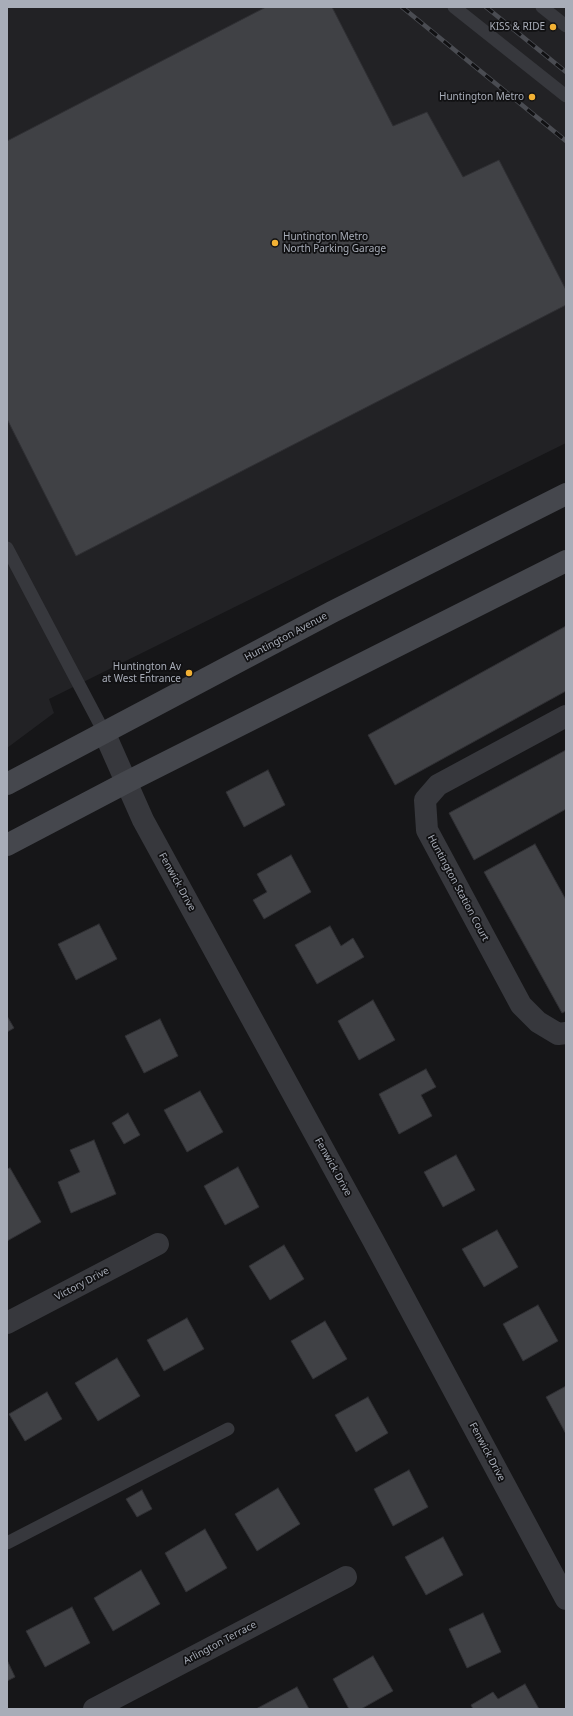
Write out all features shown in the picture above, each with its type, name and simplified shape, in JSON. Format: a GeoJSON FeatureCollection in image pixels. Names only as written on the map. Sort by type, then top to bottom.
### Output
{"type":"FeatureCollection","features":[{"type":"Feature","properties":{"kind":"main road","name":"Huntington Avenue"},"geometry":{"type":"LineString","coordinates":[[7,784],[332,612],[566,494]]}},
{"type":"Feature","properties":{"kind":"main road"},"geometry":{"type":"LineString","coordinates":[[7,845],[127,782],[566,561]]}},
{"type":"Feature","properties":{"kind":"street","name":"Huntington Station Court"},"geometry":{"type":"LineString","coordinates":[[566,716],[438,785],[425,800],[427,830],[521,1005],[538,1022],[558,1034],[566,1034]]}},
{"type":"Feature","properties":{"kind":"street","name":"Fenwick Drive"},"geometry":{"type":"LineString","coordinates":[[104,732],[143,820],[373,1240],[566,1599]]}},
{"type":"Feature","properties":{"kind":"street","name":"Victory Drive"},"geometry":{"type":"LineString","coordinates":[[7,1323],[158,1244]]}},
{"type":"Feature","properties":{"kind":"street","name":"Arlington Terrace"},"geometry":{"type":"LineString","coordinates":[[94,1709],[346,1577]]}},
{"type":"Feature","properties":{"kind":"lane"},"geometry":{"type":"LineString","coordinates":[[454,7],[566,96]]}},
{"type":"Feature","properties":{"kind":"lane"},"geometry":{"type":"LineString","coordinates":[[542,7],[566,26]]}},
{"type":"Feature","properties":{"kind":"lane"},"geometry":{"type":"LineString","coordinates":[[7,548],[104,732]]}},
{"type":"Feature","properties":{"kind":"lane"},"geometry":{"type":"LineString","coordinates":[[7,1544],[228,1429]]}},
{"type":"Feature","properties":{"kind":"shaded area"},"geometry":{"type":"Polygon","coordinates":[[[7,7],[566,7],[566,443],[49,699],[54,713],[7,748],[7,7]]]}},
{"type":"Feature","properties":{"kind":"building","name":"Huntington Metro North Parking Garage"},"geometry":{"type":"Polygon","coordinates":[[[266,7],[332,7],[393,126],[427,112],[463,177],[499,160],[566,290],[566,305],[76,556],[7,419],[7,141],[266,7]]]}},
{"type":"Feature","properties":{"kind":"building"},"geometry":{"type":"Polygon","coordinates":[[[566,626],[566,691],[395,785],[368,735],[566,626]]]}},
{"type":"Feature","properties":{"kind":"building"},"geometry":{"type":"Polygon","coordinates":[[[566,750],[566,809],[474,860],[449,813],[566,750]]]}},
{"type":"Feature","properties":{"kind":"building"},"geometry":{"type":"Polygon","coordinates":[[[268,770],[285,805],[244,827],[226,792],[268,770]]]}},
{"type":"Feature","properties":{"kind":"building"},"geometry":{"type":"Polygon","coordinates":[[[535,844],[566,900],[566,1011],[562,1013],[484,872],[535,844]]]}},
{"type":"Feature","properties":{"kind":"building"},"geometry":{"type":"Polygon","coordinates":[[[291,855],[311,892],[264,919],[253,900],[267,892],[257,874],[291,855]]]}},
{"type":"Feature","properties":{"kind":"building"},"geometry":{"type":"Polygon","coordinates":[[[99,924],[117,959],[76,980],[58,944],[99,924]]]}},
{"type":"Feature","properties":{"kind":"building"},"geometry":{"type":"Polygon","coordinates":[[[330,926],[341,946],[353,938],[364,957],[317,984],[295,945],[330,926]]]}},
{"type":"Feature","properties":{"kind":"building"},"geometry":{"type":"Polygon","coordinates":[[[373,1000],[395,1040],[359,1060],[338,1021],[373,1000]]]}},
{"type":"Feature","properties":{"kind":"building"},"geometry":{"type":"Polygon","coordinates":[[[7,1016],[14,1028],[7,1032],[7,1016]]]}},
{"type":"Feature","properties":{"kind":"building"},"geometry":{"type":"Polygon","coordinates":[[[160,1019],[178,1056],[144,1073],[125,1036],[160,1019]]]}},
{"type":"Feature","properties":{"kind":"building"},"geometry":{"type":"Polygon","coordinates":[[[426,1069],[436,1087],[421,1095],[432,1116],[399,1134],[379,1094],[426,1069]]]}},
{"type":"Feature","properties":{"kind":"building"},"geometry":{"type":"Polygon","coordinates":[[[200,1091],[223,1132],[187,1152],[164,1110],[200,1091]]]}},
{"type":"Feature","properties":{"kind":"building"},"geometry":{"type":"Polygon","coordinates":[[[128,1113],[140,1135],[124,1144],[112,1123],[128,1113]]]}},
{"type":"Feature","properties":{"kind":"building"},"geometry":{"type":"Polygon","coordinates":[[[94,1140],[116,1194],[71,1213],[58,1182],[80,1172],[70,1150],[94,1140]]]}},
{"type":"Feature","properties":{"kind":"building"},"geometry":{"type":"Polygon","coordinates":[[[456,1155],[475,1190],[443,1207],[424,1172],[456,1155]]]}},
{"type":"Feature","properties":{"kind":"building"},"geometry":{"type":"Polygon","coordinates":[[[238,1167],[259,1207],[225,1225],[204,1186],[238,1167]]]}},
{"type":"Feature","properties":{"kind":"building"},"geometry":{"type":"Polygon","coordinates":[[[10,1168],[41,1222],[7,1241],[7,1169],[10,1168]]]}},
{"type":"Feature","properties":{"kind":"building"},"geometry":{"type":"Polygon","coordinates":[[[497,1230],[518,1267],[484,1287],[462,1249],[497,1230]]]}},
{"type":"Feature","properties":{"kind":"building"},"geometry":{"type":"Polygon","coordinates":[[[284,1245],[304,1279],[270,1300],[249,1266],[284,1245]]]}},
{"type":"Feature","properties":{"kind":"building"},"geometry":{"type":"Polygon","coordinates":[[[538,1305],[558,1341],[523,1361],[503,1324],[538,1305]]]}},
{"type":"Feature","properties":{"kind":"building"},"geometry":{"type":"Polygon","coordinates":[[[187,1318],[204,1349],[164,1371],[147,1340],[187,1318]]]}},
{"type":"Feature","properties":{"kind":"building"},"geometry":{"type":"Polygon","coordinates":[[[325,1321],[347,1359],[313,1379],[291,1341],[325,1321]]]}},
{"type":"Feature","properties":{"kind":"building"},"geometry":{"type":"Polygon","coordinates":[[[117,1358],[140,1396],[98,1421],[75,1383],[117,1358]]]}},
{"type":"Feature","properties":{"kind":"building"},"geometry":{"type":"Polygon","coordinates":[[[566,1386],[566,1434],[546,1397],[566,1386]]]}},
{"type":"Feature","properties":{"kind":"building"},"geometry":{"type":"Polygon","coordinates":[[[47,1392],[62,1419],[25,1441],[9,1414],[47,1392]]]}},
{"type":"Feature","properties":{"kind":"building"},"geometry":{"type":"Polygon","coordinates":[[[368,1397],[388,1433],[356,1452],[335,1415],[368,1397]]]}},
{"type":"Feature","properties":{"kind":"building"},"geometry":{"type":"Polygon","coordinates":[[[409,1470],[428,1507],[393,1526],[374,1489],[409,1470]]]}},
{"type":"Feature","properties":{"kind":"building"},"geometry":{"type":"Polygon","coordinates":[[[278,1488],[300,1524],[257,1551],[235,1514],[278,1488]]]}},
{"type":"Feature","properties":{"kind":"building"},"geometry":{"type":"Polygon","coordinates":[[[142,1490],[152,1509],[137,1517],[126,1499],[142,1490]]]}},
{"type":"Feature","properties":{"kind":"building"},"geometry":{"type":"Polygon","coordinates":[[[205,1529],[227,1568],[186,1592],[165,1553],[205,1529]]]}},
{"type":"Feature","properties":{"kind":"building"},"geometry":{"type":"Polygon","coordinates":[[[443,1537],[463,1575],[426,1595],[405,1557],[443,1537]]]}},
{"type":"Feature","properties":{"kind":"building"},"geometry":{"type":"Polygon","coordinates":[[[141,1570],[160,1604],[113,1631],[94,1598],[141,1570]]]}},
{"type":"Feature","properties":{"kind":"building"},"geometry":{"type":"Polygon","coordinates":[[[72,1607],[90,1643],[45,1667],[26,1631],[72,1607]]]}},
{"type":"Feature","properties":{"kind":"building"},"geometry":{"type":"Polygon","coordinates":[[[483,1613],[501,1652],[467,1668],[449,1629],[483,1613]]]}},
{"type":"Feature","properties":{"kind":"building"},"geometry":{"type":"Polygon","coordinates":[[[373,1656],[393,1691],[361,1709],[349,1709],[333,1679],[373,1656]]]}},
{"type":"Feature","properties":{"kind":"building"},"geometry":{"type":"Polygon","coordinates":[[[7,1660],[15,1677],[7,1681],[7,1660]]]}},
{"type":"Feature","properties":{"kind":"building"},"geometry":{"type":"Polygon","coordinates":[[[525,1684],[539,1709],[473,1709],[471,1705],[493,1692],[498,1699],[525,1684]]]}},
{"type":"Feature","properties":{"kind":"building"},"geometry":{"type":"Polygon","coordinates":[[[297,1687],[309,1709],[256,1709],[297,1687]]]}},
{"type":"Feature","properties":{"kind":"railway"},"geometry":{"type":"LineString","coordinates":[[402,7],[566,141]]}},
{"type":"Feature","properties":{"kind":"railway"},"geometry":{"type":"LineString","coordinates":[[486,7],[566,72]]}},
{"type":"Feature","properties":{"kind":"place","name":"KISS & RIDE"},"geometry":{"type":"Point","coordinates":[553,27]}},
{"type":"Feature","properties":{"kind":"place","name":"Huntington Metro"},"geometry":{"type":"Point","coordinates":[532,97]}},
{"type":"Feature","properties":{"kind":"place","name":"Huntington Metro North Parking Garage"},"geometry":{"type":"Point","coordinates":[275,243]}},
{"type":"Feature","properties":{"kind":"place","name":"Huntington Av at West Entrance"},"geometry":{"type":"Point","coordinates":[189,673]}}]}
